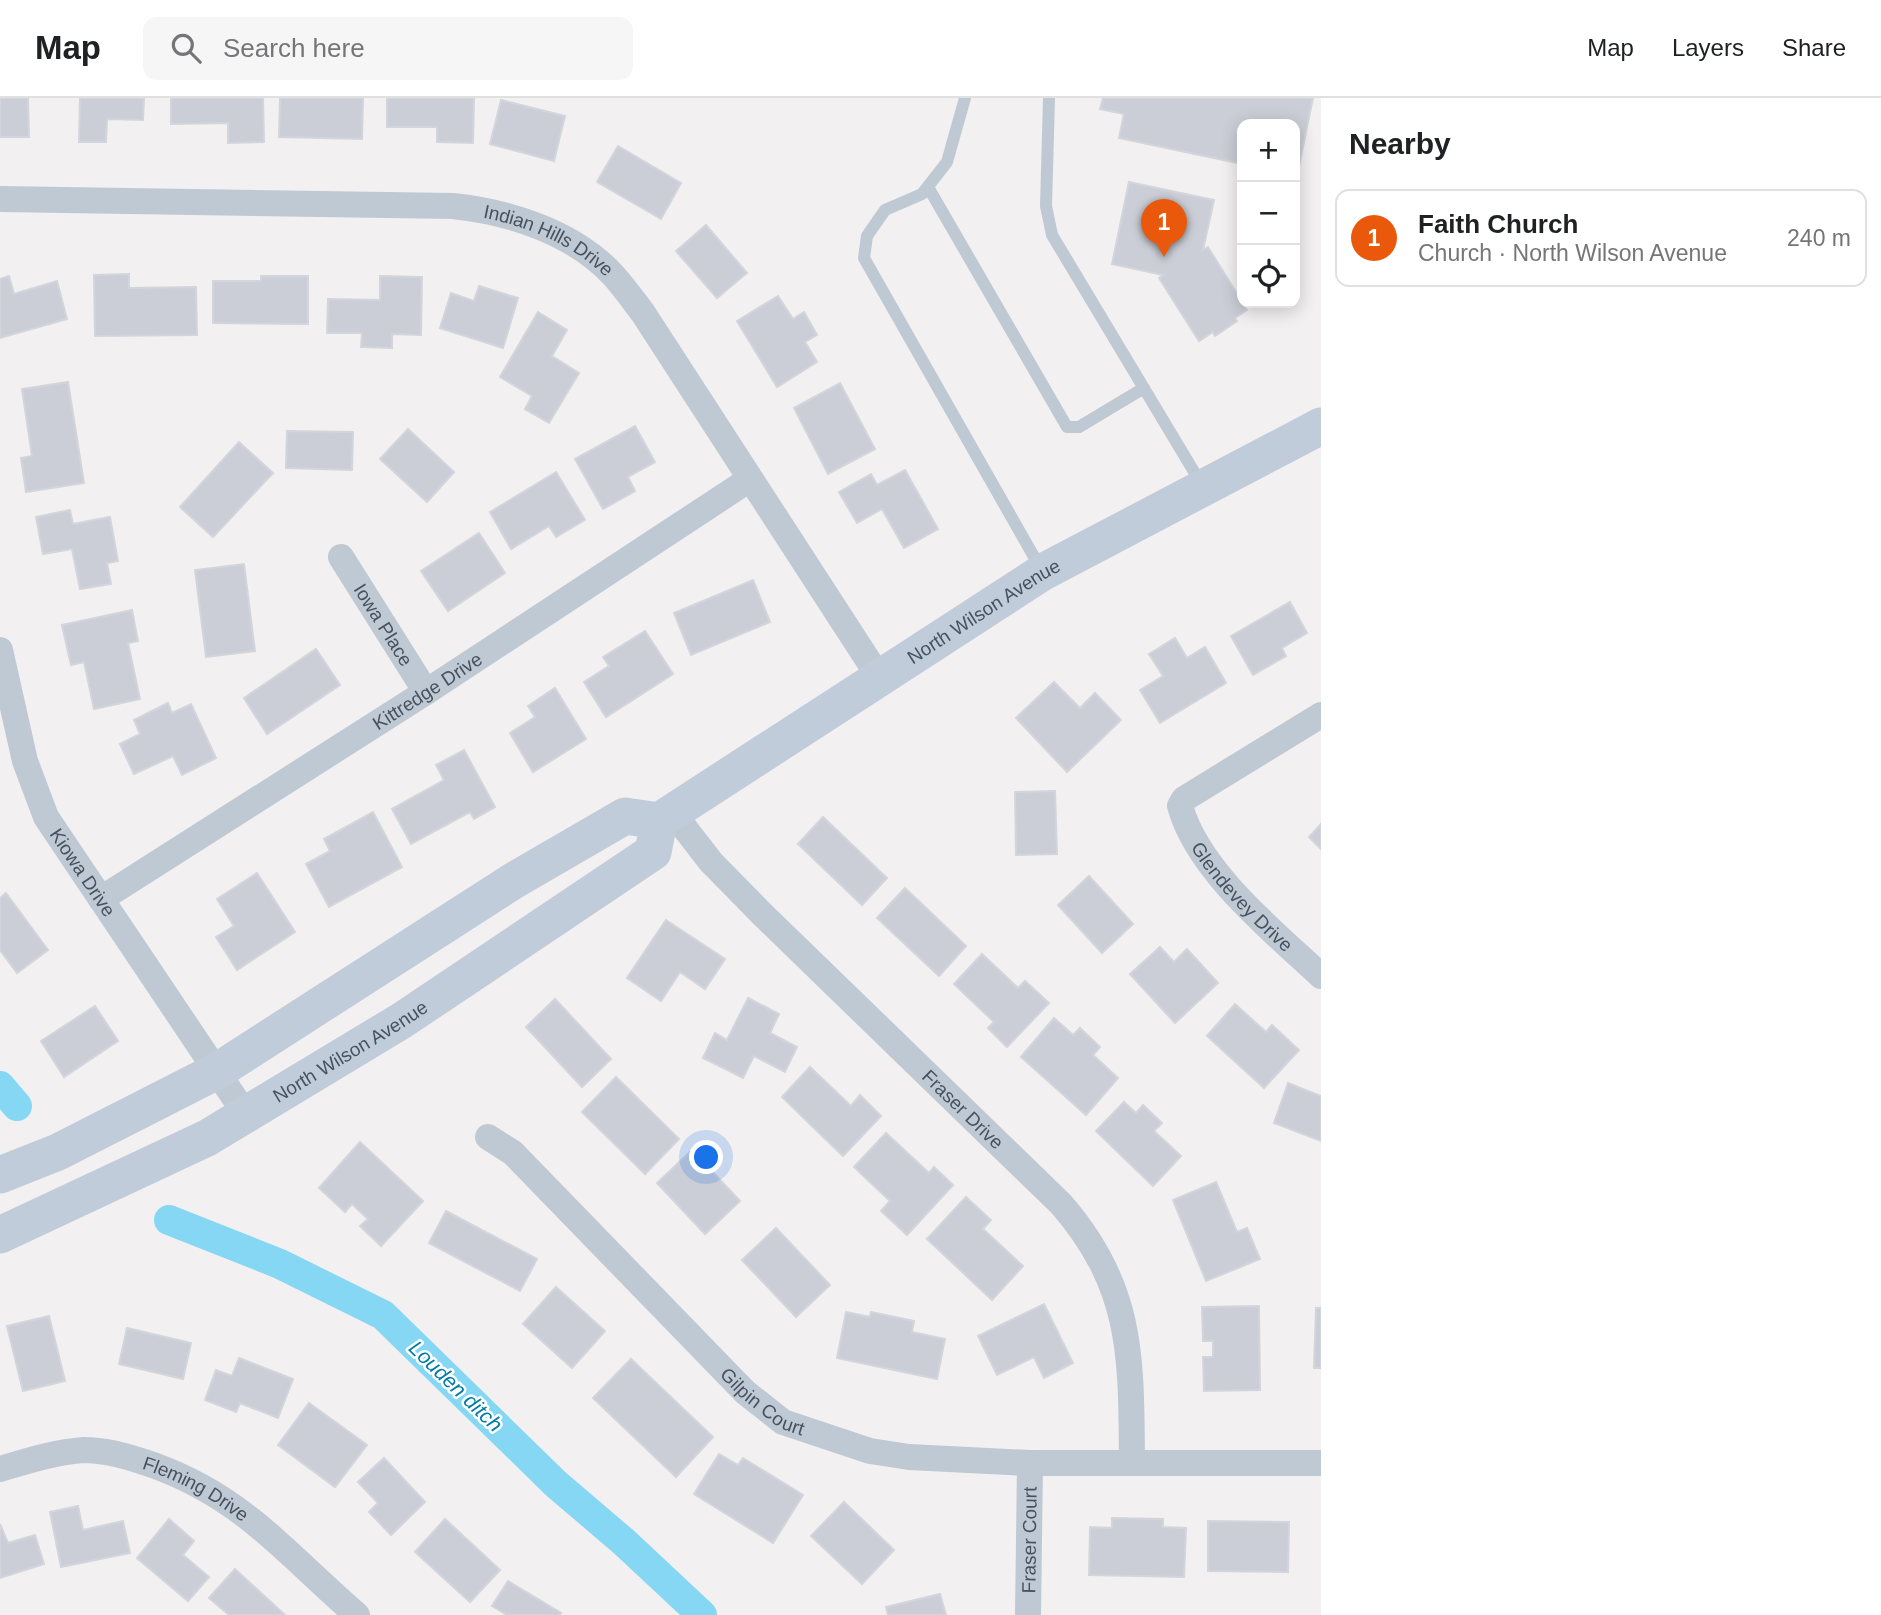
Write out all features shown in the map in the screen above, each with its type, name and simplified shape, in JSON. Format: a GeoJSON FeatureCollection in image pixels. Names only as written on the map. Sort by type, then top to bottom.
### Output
{"type":"FeatureCollection","features":[{"type":"Feature","properties":{"kind":"main road","name":"North Wilson Avenue"},"geometry":{"type":"LineString","coordinates":[[0,1235],[207,1138],[401,1021],[653,852],[666,817],[879,677],[1043,572],[1321,426]]}},
{"type":"Feature","properties":{"kind":"main road"},"geometry":{"type":"LineString","coordinates":[[0,1175],[58,1152],[219,1070],[513,881],[625,816],[666,817]]}},
{"type":"Feature","properties":{"kind":"street","name":"Indian Hills Drive"},"geometry":{"type":"LineString","coordinates":[[0,199],[453,206],[479,209],[527,222],[576,246],[612,274],[643,313],[879,677]]}},
{"type":"Feature","properties":{"kind":"street","name":"Kittredge Drive"},"geometry":{"type":"LineString","coordinates":[[101,899],[426,692],[750,479]]}},
{"type":"Feature","properties":{"kind":"street","name":"Iowa Place"},"geometry":{"type":"LineString","coordinates":[[341,557],[426,692]]}},
{"type":"Feature","properties":{"kind":"street","name":"Kiowa Drive"},"geometry":{"type":"LineString","coordinates":[[0,650],[25,761],[38,798],[62,845],[219,1070],[246,1115]]}},
{"type":"Feature","properties":{"kind":"street","name":"Glendevey Drive"},"geometry":{"type":"LineString","coordinates":[[1321,715],[1184,799],[1180,806],[1191,835],[1228,884],[1321,976]]}},
{"type":"Feature","properties":{"kind":"street","name":"Fraser Drive"},"geometry":{"type":"LineString","coordinates":[[666,817],[762,914],[1042,1185],[1083,1229],[1103,1262],[1125,1322],[1131,1379],[1132,1463]]}},
{"type":"Feature","properties":{"kind":"street","name":"Gilpin Court"},"geometry":{"type":"LineString","coordinates":[[488,1137],[513,1153],[745,1392],[783,1422],[870,1451],[909,1457],[1030,1463],[1321,1464]]}},
{"type":"Feature","properties":{"kind":"street","name":"Fleming Drive"},"geometry":{"type":"LineString","coordinates":[[0,1469],[63,1452],[86,1450],[111,1452],[174,1471],[224,1497],[264,1528],[357,1615]]}},
{"type":"Feature","properties":{"kind":"street","name":"Fraser Court"},"geometry":{"type":"LineString","coordinates":[[1028,1615],[1030,1463]]}},
{"type":"Feature","properties":{"kind":"lane"},"geometry":{"type":"LineString","coordinates":[[965,98],[947,162],[922,194],[885,209],[867,236],[864,258],[1043,572]]}},
{"type":"Feature","properties":{"kind":"lane"},"geometry":{"type":"LineString","coordinates":[[1049,98],[1046,206],[1052,235],[1204,488]]}},
{"type":"Feature","properties":{"kind":"lane"},"geometry":{"type":"LineString","coordinates":[[928,187],[1067,427],[1079,427],[1144,388]]}},
{"type":"Feature","properties":{"kind":"building"},"geometry":{"type":"Polygon","coordinates":[[[0,98],[28,98],[29,137],[0,137],[0,98]]]}},
{"type":"Feature","properties":{"kind":"building"},"geometry":{"type":"Polygon","coordinates":[[[80,98],[144,98],[143,120],[107,119],[106,142],[79,142],[80,98]]]}},
{"type":"Feature","properties":{"kind":"building"},"geometry":{"type":"Polygon","coordinates":[[[171,98],[263,98],[264,142],[228,143],[228,123],[171,124],[171,98]]]}},
{"type":"Feature","properties":{"kind":"building"},"geometry":{"type":"Polygon","coordinates":[[[280,98],[363,98],[362,139],[279,137],[280,98]]]}},
{"type":"Feature","properties":{"kind":"building"},"geometry":{"type":"Polygon","coordinates":[[[387,98],[474,98],[473,143],[437,142],[437,127],[387,127],[387,98]]]}},
{"type":"Feature","properties":{"kind":"building"},"geometry":{"type":"Polygon","coordinates":[[[1103,98],[1313,98],[1300,161],[1300,119],[1237,119],[1237,163],[1119,138],[1124,114],[1100,109],[1103,98]]]}},
{"type":"Feature","properties":{"kind":"building"},"geometry":{"type":"Polygon","coordinates":[[[501,100],[565,116],[554,161],[490,144],[501,100]]]}},
{"type":"Feature","properties":{"kind":"building"},"geometry":{"type":"Polygon","coordinates":[[[618,146],[681,183],[661,219],[597,182],[618,146]]]}},
{"type":"Feature","properties":{"kind":"building"},"geometry":{"type":"Polygon","coordinates":[[[1129,182],[1214,200],[1203,250],[1208,247],[1237,294],[1237,308],[1247,310],[1235,318],[1237,321],[1215,336],[1213,332],[1199,341],[1159,278],[1163,275],[1112,264],[1129,182]]]}},
{"type":"Feature","properties":{"kind":"building"},"geometry":{"type":"Polygon","coordinates":[[[706,225],[747,273],[717,298],[676,251],[706,225]]]}},
{"type":"Feature","properties":{"kind":"building"},"geometry":{"type":"Polygon","coordinates":[[[129,274],[129,288],[196,287],[197,335],[95,336],[94,275],[129,274]]]}},
{"type":"Feature","properties":{"kind":"building"},"geometry":{"type":"Polygon","coordinates":[[[9,276],[14,294],[57,281],[67,319],[0,338],[0,279],[9,276]]]}},
{"type":"Feature","properties":{"kind":"building"},"geometry":{"type":"Polygon","coordinates":[[[261,276],[308,276],[308,324],[213,323],[213,281],[261,281],[261,276]]]}},
{"type":"Feature","properties":{"kind":"building"},"geometry":{"type":"Polygon","coordinates":[[[380,276],[422,277],[421,335],[392,334],[392,348],[361,347],[362,333],[327,333],[328,299],[380,300],[380,276]]]}},
{"type":"Feature","properties":{"kind":"building"},"geometry":{"type":"Polygon","coordinates":[[[479,286],[518,298],[503,348],[440,328],[451,293],[474,301],[479,286]]]}},
{"type":"Feature","properties":{"kind":"building"},"geometry":{"type":"Polygon","coordinates":[[[778,296],[793,319],[804,312],[817,335],[805,342],[817,362],[777,387],[737,321],[778,296]]]}},
{"type":"Feature","properties":{"kind":"building"},"geometry":{"type":"Polygon","coordinates":[[[538,312],[567,330],[552,356],[579,373],[549,423],[525,409],[532,396],[500,377],[538,312]]]}},
{"type":"Feature","properties":{"kind":"building"},"geometry":{"type":"Polygon","coordinates":[[[68,382],[84,483],[26,492],[21,458],[32,456],[22,389],[68,382]]]}},
{"type":"Feature","properties":{"kind":"building"},"geometry":{"type":"Polygon","coordinates":[[[840,383],[875,449],[828,474],[794,408],[840,383]]]}},
{"type":"Feature","properties":{"kind":"building"},"geometry":{"type":"Polygon","coordinates":[[[635,426],[655,462],[628,477],[635,491],[603,509],[575,459],[635,426]]]}},
{"type":"Feature","properties":{"kind":"building"},"geometry":{"type":"Polygon","coordinates":[[[408,429],[454,472],[427,502],[380,459],[408,429]]]}},
{"type":"Feature","properties":{"kind":"building"},"geometry":{"type":"Polygon","coordinates":[[[287,431],[353,432],[352,470],[286,468],[287,431]]]}},
{"type":"Feature","properties":{"kind":"building"},"geometry":{"type":"Polygon","coordinates":[[[239,442],[273,473],[213,537],[180,507],[239,442]]]}},
{"type":"Feature","properties":{"kind":"building"},"geometry":{"type":"Polygon","coordinates":[[[905,470],[938,529],[904,548],[882,509],[857,523],[839,492],[871,474],[877,485],[905,470]]]}},
{"type":"Feature","properties":{"kind":"building"},"geometry":{"type":"Polygon","coordinates":[[[556,472],[585,520],[556,537],[549,526],[511,549],[490,512],[556,472]]]}},
{"type":"Feature","properties":{"kind":"building"},"geometry":{"type":"Polygon","coordinates":[[[70,510],[73,524],[110,517],[118,561],[107,563],[111,584],[80,589],[72,549],[43,554],[36,517],[70,510]]]}},
{"type":"Feature","properties":{"kind":"building"},"geometry":{"type":"Polygon","coordinates":[[[479,533],[505,573],[448,611],[421,571],[479,533]]]}},
{"type":"Feature","properties":{"kind":"building"},"geometry":{"type":"Polygon","coordinates":[[[244,564],[255,651],[206,657],[195,570],[244,564]]]}},
{"type":"Feature","properties":{"kind":"building"},"geometry":{"type":"Polygon","coordinates":[[[753,580],[770,622],[691,655],[674,613],[753,580]]]}},
{"type":"Feature","properties":{"kind":"building"},"geometry":{"type":"Polygon","coordinates":[[[1290,602],[1307,633],[1282,648],[1286,656],[1253,675],[1231,636],[1290,602]]]}},
{"type":"Feature","properties":{"kind":"building"},"geometry":{"type":"Polygon","coordinates":[[[132,610],[138,641],[128,643],[140,699],[94,709],[84,662],[71,665],[62,625],[132,610]]]}},
{"type":"Feature","properties":{"kind":"building"},"geometry":{"type":"Polygon","coordinates":[[[645,631],[673,674],[606,717],[584,682],[609,666],[603,657],[645,631]]]}},
{"type":"Feature","properties":{"kind":"building"},"geometry":{"type":"Polygon","coordinates":[[[1175,638],[1187,658],[1205,647],[1226,683],[1160,723],[1140,690],[1163,676],[1149,654],[1175,638]]]}},
{"type":"Feature","properties":{"kind":"building"},"geometry":{"type":"Polygon","coordinates":[[[316,649],[340,685],[267,734],[244,698],[316,649]]]}},
{"type":"Feature","properties":{"kind":"building"},"geometry":{"type":"Polygon","coordinates":[[[1054,682],[1080,708],[1095,693],[1121,720],[1067,772],[1016,718],[1054,682]]]}},
{"type":"Feature","properties":{"kind":"building"},"geometry":{"type":"Polygon","coordinates":[[[555,688],[586,739],[533,772],[510,733],[535,717],[528,706],[555,688]]]}},
{"type":"Feature","properties":{"kind":"building"},"geometry":{"type":"Polygon","coordinates":[[[168,703],[172,713],[191,704],[216,758],[182,775],[173,756],[134,774],[120,744],[140,734],[134,720],[168,703]]]}},
{"type":"Feature","properties":{"kind":"building"},"geometry":{"type":"Polygon","coordinates":[[[464,750],[495,807],[474,819],[470,812],[411,844],[392,809],[444,780],[436,765],[464,750]]]}},
{"type":"Feature","properties":{"kind":"building"},"geometry":{"type":"Polygon","coordinates":[[[1055,791],[1057,854],[1016,855],[1015,792],[1055,791]]]}},
{"type":"Feature","properties":{"kind":"building"},"geometry":{"type":"Polygon","coordinates":[[[373,812],[402,867],[329,907],[306,864],[330,851],[324,839],[373,812]]]}},
{"type":"Feature","properties":{"kind":"building"},"geometry":{"type":"Polygon","coordinates":[[[823,817],[887,878],[862,905],[798,844],[823,817]]]}},
{"type":"Feature","properties":{"kind":"building"},"geometry":{"type":"Polygon","coordinates":[[[1321,824],[1321,849],[1309,837],[1321,824]]]}},
{"type":"Feature","properties":{"kind":"building"},"geometry":{"type":"Polygon","coordinates":[[[257,873],[295,932],[237,970],[216,937],[234,926],[217,899],[257,873]]]}},
{"type":"Feature","properties":{"kind":"building"},"geometry":{"type":"Polygon","coordinates":[[[1089,876],[1133,924],[1102,953],[1058,905],[1089,876]]]}},
{"type":"Feature","properties":{"kind":"building"},"geometry":{"type":"Polygon","coordinates":[[[905,888],[966,946],[939,976],[877,918],[905,888]]]}},
{"type":"Feature","properties":{"kind":"building"},"geometry":{"type":"Polygon","coordinates":[[[6,893],[48,950],[17,973],[0,950],[0,898],[6,893]]]}},
{"type":"Feature","properties":{"kind":"building"},"geometry":{"type":"Polygon","coordinates":[[[666,920],[725,959],[705,989],[680,972],[661,1001],[627,978],[666,920]]]}},
{"type":"Feature","properties":{"kind":"building"},"geometry":{"type":"Polygon","coordinates":[[[1160,947],[1174,962],[1187,949],[1218,983],[1175,1023],[1130,974],[1160,947]]]}},
{"type":"Feature","properties":{"kind":"building"},"geometry":{"type":"Polygon","coordinates":[[[982,954],[1018,988],[1025,981],[1049,1003],[1007,1047],[988,1028],[994,1022],[954,984],[982,954]]]}},
{"type":"Feature","properties":{"kind":"building"},"geometry":{"type":"Polygon","coordinates":[[[748,998],[779,1014],[770,1033],[797,1047],[785,1072],[754,1056],[743,1078],[703,1058],[715,1033],[727,1040],[748,998]]]}},
{"type":"Feature","properties":{"kind":"building"},"geometry":{"type":"Polygon","coordinates":[[[555,999],[611,1059],[582,1087],[526,1027],[555,999]]]}},
{"type":"Feature","properties":{"kind":"building"},"geometry":{"type":"Polygon","coordinates":[[[1235,1004],[1266,1032],[1272,1025],[1299,1050],[1264,1088],[1207,1036],[1235,1004]]]}},
{"type":"Feature","properties":{"kind":"building"},"geometry":{"type":"Polygon","coordinates":[[[95,1006],[118,1041],[64,1077],[41,1041],[95,1006]]]}},
{"type":"Feature","properties":{"kind":"building"},"geometry":{"type":"Polygon","coordinates":[[[1054,1018],[1073,1035],[1080,1028],[1100,1047],[1093,1055],[1118,1078],[1086,1115],[1021,1057],[1054,1018]]]}},
{"type":"Feature","properties":{"kind":"building"},"geometry":{"type":"Polygon","coordinates":[[[810,1067],[851,1106],[860,1095],[881,1116],[843,1156],[782,1097],[810,1067]]]}},
{"type":"Feature","properties":{"kind":"building"},"geometry":{"type":"Polygon","coordinates":[[[616,1077],[679,1139],[645,1174],[582,1112],[616,1077]]]}},
{"type":"Feature","properties":{"kind":"building"},"geometry":{"type":"Polygon","coordinates":[[[1288,1083],[1321,1096],[1321,1141],[1274,1123],[1288,1083]]]}},
{"type":"Feature","properties":{"kind":"building"},"geometry":{"type":"Polygon","coordinates":[[[1124,1102],[1136,1113],[1143,1105],[1162,1123],[1154,1131],[1181,1156],[1153,1186],[1096,1131],[1124,1102]]]}},
{"type":"Feature","properties":{"kind":"building"},"geometry":{"type":"Polygon","coordinates":[[[886,1133],[929,1173],[934,1167],[953,1185],[907,1235],[881,1211],[890,1201],[854,1167],[886,1133]]]}},
{"type":"Feature","properties":{"kind":"building"},"geometry":{"type":"Polygon","coordinates":[[[360,1142],[423,1201],[381,1246],[360,1226],[368,1219],[352,1204],[345,1212],[319,1188],[360,1142]]]}},
{"type":"Feature","properties":{"kind":"building"},"geometry":{"type":"Polygon","coordinates":[[[692,1150],[740,1201],[705,1234],[657,1183],[692,1150]]]}},
{"type":"Feature","properties":{"kind":"building"},"geometry":{"type":"Polygon","coordinates":[[[1216,1182],[1237,1232],[1247,1228],[1260,1259],[1206,1281],[1173,1200],[1216,1182]]]}},
{"type":"Feature","properties":{"kind":"building"},"geometry":{"type":"Polygon","coordinates":[[[966,1197],[991,1220],[983,1229],[1023,1266],[992,1300],[927,1239],[966,1197]]]}},
{"type":"Feature","properties":{"kind":"building"},"geometry":{"type":"Polygon","coordinates":[[[446,1211],[537,1259],[520,1291],[429,1243],[446,1211]]]}},
{"type":"Feature","properties":{"kind":"building"},"geometry":{"type":"Polygon","coordinates":[[[776,1228],[830,1285],[796,1317],[742,1260],[776,1228]]]}},
{"type":"Feature","properties":{"kind":"building"},"geometry":{"type":"Polygon","coordinates":[[[556,1287],[605,1331],[572,1368],[523,1324],[556,1287]]]}},
{"type":"Feature","properties":{"kind":"building"},"geometry":{"type":"Polygon","coordinates":[[[1044,1304],[1073,1363],[1044,1378],[1034,1357],[997,1375],[978,1336],[1044,1304]]]}},
{"type":"Feature","properties":{"kind":"building"},"geometry":{"type":"Polygon","coordinates":[[[1259,1306],[1260,1390],[1204,1391],[1203,1357],[1213,1357],[1213,1341],[1203,1341],[1202,1307],[1259,1306]]]}},
{"type":"Feature","properties":{"kind":"building"},"geometry":{"type":"Polygon","coordinates":[[[1316,1308],[1321,1308],[1321,1368],[1314,1368],[1316,1308]]]}},
{"type":"Feature","properties":{"kind":"building"},"geometry":{"type":"Polygon","coordinates":[[[846,1312],[870,1317],[871,1312],[914,1321],[912,1332],[945,1339],[937,1379],[837,1358],[846,1312]]]}},
{"type":"Feature","properties":{"kind":"building"},"geometry":{"type":"Polygon","coordinates":[[[49,1316],[65,1381],[23,1391],[7,1326],[49,1316]]]}},
{"type":"Feature","properties":{"kind":"building"},"geometry":{"type":"Polygon","coordinates":[[[127,1328],[191,1343],[183,1379],[119,1364],[127,1328]]]}},
{"type":"Feature","properties":{"kind":"building"},"geometry":{"type":"Polygon","coordinates":[[[239,1358],[293,1379],[278,1418],[240,1403],[236,1412],[205,1400],[216,1370],[232,1376],[239,1358]]]}},
{"type":"Feature","properties":{"kind":"building"},"geometry":{"type":"Polygon","coordinates":[[[631,1359],[713,1437],[676,1477],[593,1398],[631,1359]]]}},
{"type":"Feature","properties":{"kind":"building"},"geometry":{"type":"Polygon","coordinates":[[[309,1403],[367,1445],[335,1487],[278,1445],[309,1403]]]}},
{"type":"Feature","properties":{"kind":"building"},"geometry":{"type":"Polygon","coordinates":[[[719,1454],[738,1465],[743,1458],[803,1495],[773,1543],[694,1494],[719,1454]]]}},
{"type":"Feature","properties":{"kind":"building"},"geometry":{"type":"Polygon","coordinates":[[[384,1458],[425,1502],[391,1535],[369,1512],[378,1503],[358,1482],[384,1458]]]}},
{"type":"Feature","properties":{"kind":"building"},"geometry":{"type":"Polygon","coordinates":[[[844,1502],[894,1550],[862,1584],[811,1536],[844,1502]]]}},
{"type":"Feature","properties":{"kind":"building"},"geometry":{"type":"Polygon","coordinates":[[[78,1506],[83,1530],[123,1521],[130,1553],[61,1567],[50,1512],[78,1506]]]}},
{"type":"Feature","properties":{"kind":"building"},"geometry":{"type":"Polygon","coordinates":[[[1112,1518],[1163,1519],[1163,1527],[1186,1528],[1184,1577],[1089,1575],[1090,1527],[1112,1528],[1112,1518]]]}},
{"type":"Feature","properties":{"kind":"building"},"geometry":{"type":"Polygon","coordinates":[[[169,1519],[194,1541],[183,1555],[209,1577],[188,1601],[137,1558],[169,1519]]]}},
{"type":"Feature","properties":{"kind":"building"},"geometry":{"type":"Polygon","coordinates":[[[445,1519],[500,1570],[470,1602],[415,1552],[445,1519]]]}},
{"type":"Feature","properties":{"kind":"building"},"geometry":{"type":"Polygon","coordinates":[[[1208,1521],[1289,1522],[1288,1572],[1208,1571],[1208,1521]]]}},
{"type":"Feature","properties":{"kind":"building"},"geometry":{"type":"Polygon","coordinates":[[[0,1524],[8,1543],[35,1535],[44,1564],[0,1578],[0,1524]]]}},
{"type":"Feature","properties":{"kind":"building"},"geometry":{"type":"Polygon","coordinates":[[[235,1569],[285,1615],[229,1615],[209,1598],[235,1569]]]}},
{"type":"Feature","properties":{"kind":"building"},"geometry":{"type":"Polygon","coordinates":[[[508,1581],[561,1613],[560,1615],[507,1615],[492,1606],[508,1581]]]}},
{"type":"Feature","properties":{"kind":"building"},"geometry":{"type":"Polygon","coordinates":[[[940,1594],[946,1615],[888,1615],[886,1607],[940,1594]]]}},
{"type":"Feature","properties":{"kind":"waterway","name":"Louden ditch"},"geometry":{"type":"LineString","coordinates":[[0,1086],[17,1106]]}},
{"type":"Feature","properties":{"kind":"waterway","name":"Louden ditch"},"geometry":{"type":"LineString","coordinates":[[169,1220],[280,1264],[383,1315],[556,1484],[624,1542],[702,1615]]}},
{"type":"Feature","properties":{"kind":"place","name":"Faith Church"},"geometry":{"type":"Point","coordinates":[1164,257]}}]}
